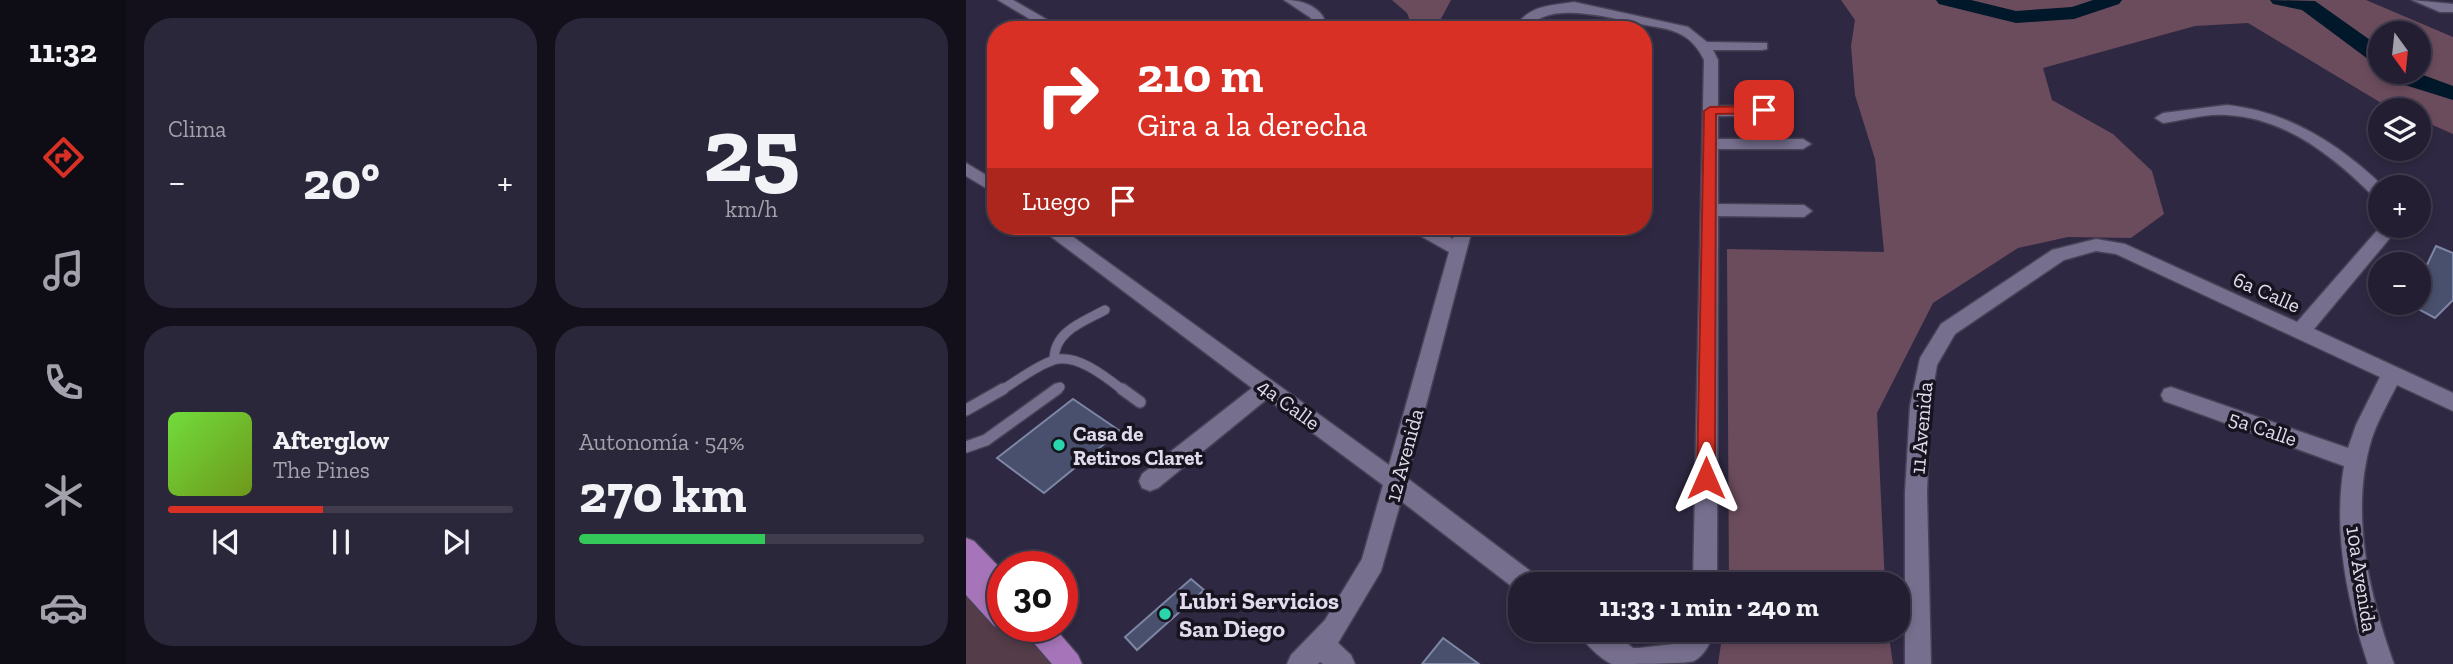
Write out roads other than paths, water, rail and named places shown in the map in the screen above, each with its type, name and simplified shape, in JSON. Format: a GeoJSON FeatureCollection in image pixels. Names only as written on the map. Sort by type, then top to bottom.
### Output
{"type":"FeatureCollection","features":[{"type":"Feature","properties":{"kind":"main road"},"geometry":{"type":"LineString","coordinates":[[966,549],[987,572]]}},
{"type":"Feature","properties":{"kind":"main road"},"geometry":{"type":"LineString","coordinates":[[966,577],[987,600]]}},
{"type":"Feature","properties":{"kind":"main road"},"geometry":{"type":"LineString","coordinates":[[1042,642],[1061,655]]}},
{"type":"Feature","properties":{"kind":"street"},"geometry":{"type":"LineString","coordinates":[[1004,0],[1042,21]]}},
{"type":"Feature","properties":{"kind":"street"},"geometry":{"type":"LineString","coordinates":[[1290,0],[1316,14],[1321,21]]}},
{"type":"Feature","properties":{"kind":"street"},"geometry":{"type":"LineString","coordinates":[[2418,0],[2445,9],[2453,8]]}},
{"type":"Feature","properties":{"kind":"street"},"geometry":{"type":"LineString","coordinates":[[1525,21],[1540,7],[1574,6],[1642,21]]}},
{"type":"Feature","properties":{"kind":"street"},"geometry":{"type":"LineString","coordinates":[[1652,23],[1683,30],[1704,46],[1711,60],[1705,572]]}},
{"type":"Feature","properties":{"kind":"street"},"geometry":{"type":"LineString","coordinates":[[1704,46],[1762,46]]}},
{"type":"Feature","properties":{"kind":"street"},"geometry":{"type":"LineString","coordinates":[[2163,118],[2226,110],[2257,113],[2307,136],[2358,169],[2368,180]]}},
{"type":"Feature","properties":{"kind":"street"},"geometry":{"type":"LineString","coordinates":[[1710,111],[1774,111],[1782,117]]}},
{"type":"Feature","properties":{"kind":"street"},"geometry":{"type":"LineString","coordinates":[[1710,144],[1803,144]]}},
{"type":"Feature","properties":{"kind":"street"},"geometry":{"type":"LineString","coordinates":[[966,167],[987,180]]}},
{"type":"Feature","properties":{"kind":"street"},"geometry":{"type":"LineString","coordinates":[[1709,210],[1804,211]]}},
{"type":"Feature","properties":{"kind":"street","name":"4a Calle"},"geometry":{"type":"LineString","coordinates":[[1058,235],[1397,483],[1414,499],[1512,572]]}},
{"type":"Feature","properties":{"kind":"street"},"geometry":{"type":"LineString","coordinates":[[1432,235],[1459,250]]}},
{"type":"Feature","properties":{"kind":"street","name":"12 Avenida"},"geometry":{"type":"LineString","coordinates":[[1300,664],[1334,629],[1373,563],[1463,235]]}},
{"type":"Feature","properties":{"kind":"street"},"geometry":{"type":"LineString","coordinates":[[2300,332],[2381,238]]}},
{"type":"Feature","properties":{"kind":"street","name":"6a Calle"},"geometry":{"type":"LineString","coordinates":[[2058,255],[2096,245],[2119,248],[2453,402]]}},
{"type":"Feature","properties":{"kind":"street","name":"11 Avenida"},"geometry":{"type":"LineString","coordinates":[[1918,664],[1916,493],[1920,406],[1927,364],[1948,329],[2058,255]]}},
{"type":"Feature","properties":{"kind":"street","name":"10a Avenida"},"geometry":{"type":"LineString","coordinates":[[2381,664],[2371,638],[2351,534],[2355,460],[2361,439],[2392,374]]}},
{"type":"Feature","properties":{"kind":"street"},"geometry":{"type":"LineString","coordinates":[[1150,481],[1267,388]]}},
{"type":"Feature","properties":{"kind":"street","name":"5a Calle"},"geometry":{"type":"LineString","coordinates":[[2171,395],[2355,460]]}},
{"type":"Feature","properties":{"kind":"street"},"geometry":{"type":"LineString","coordinates":[[1606,642],[1631,661],[1645,664],[1670,660],[1687,653],[1697,642]]}},
{"type":"Feature","properties":{"kind":"street"},"geometry":{"type":"LineString","coordinates":[[1319,644],[1342,664]]}},
{"type":"Feature","properties":{"kind":"lane"},"geometry":{"type":"LineString","coordinates":[[1054,360],[1053,352],[1059,338],[1105,310]]}},
{"type":"Feature","properties":{"kind":"lane"},"geometry":{"type":"LineString","coordinates":[[966,410],[1054,360],[1069,359],[1140,402]]}},
{"type":"Feature","properties":{"kind":"lane"},"geometry":{"type":"LineString","coordinates":[[966,447],[986,440],[1060,387]]}},
{"type":"Feature","properties":{"kind":"waterway"},"geometry":{"type":"LineString","coordinates":[[1946,0],[2016,17],[2074,13],[2112,0]]}},
{"type":"Feature","properties":{"kind":"waterway"},"geometry":{"type":"LineString","coordinates":[[2280,0],[2308,5],[2368,48]]}},
{"type":"Feature","properties":{"kind":"waterway"},"geometry":{"type":"LineString","coordinates":[[2425,84],[2453,93]]}},
{"type":"Feature","properties":{"kind":"place","name":"Casa de Retiros Claret"},"geometry":{"type":"Point","coordinates":[1059,445]}},
{"type":"Feature","properties":{"kind":"place","name":"Lubri Servicios San Diego"},"geometry":{"type":"Point","coordinates":[1165,614]}}]}
